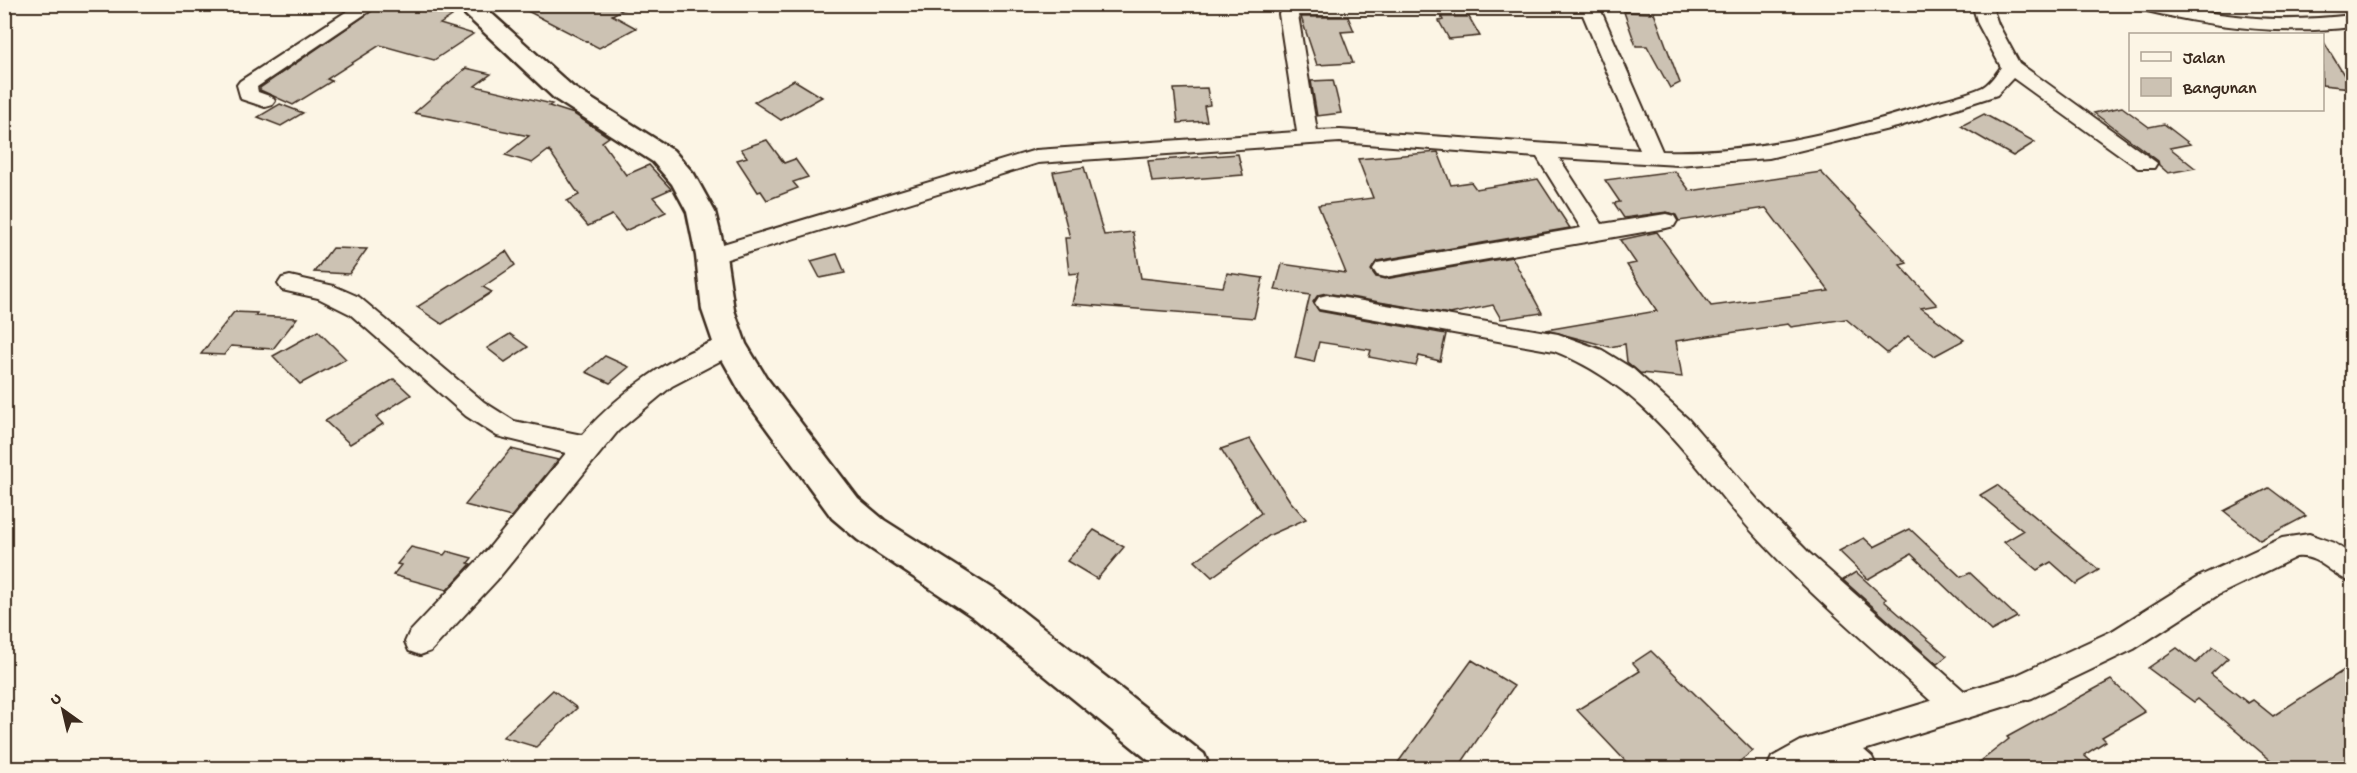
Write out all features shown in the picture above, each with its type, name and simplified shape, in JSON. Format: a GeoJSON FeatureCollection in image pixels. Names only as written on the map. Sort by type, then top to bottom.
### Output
{"type":"FeatureCollection","features":[{"type":"Feature","properties":{"kind":"street"},"geometry":{"type":"LineString","coordinates":[[265,100],[248,95],[247,85],[371,4]]}},
{"type":"Feature","properties":{"kind":"street"},"geometry":{"type":"LineString","coordinates":[[466,4],[564,93],[663,156],[694,196],[701,212],[711,256],[718,310],[730,345],[754,386],[845,508],[871,530],[986,605],[1089,685],[1189,768]]}},
{"type":"Feature","properties":{"kind":"street"},"geometry":{"type":"LineString","coordinates":[[1981,4],[1988,24],[2011,68],[2146,163]]}},
{"type":"Feature","properties":{"kind":"street"},"geometry":{"type":"LineString","coordinates":[[2141,4],[2233,24],[2315,26],[2352,21]]}},
{"type":"Feature","properties":{"kind":"street"},"geometry":{"type":"LineString","coordinates":[[1308,138],[1287,14],[1297,7],[1344,5],[1589,7],[1653,157]]}},
{"type":"Feature","properties":{"kind":"street"},"geometry":{"type":"LineString","coordinates":[[711,256],[1036,157],[1308,138],[1369,137],[1653,157],[1769,151],[1890,123],[1975,98],[2000,83],[2011,68]]}},
{"type":"Feature","properties":{"kind":"street"},"geometry":{"type":"LineString","coordinates":[[1543,150],[1595,232]]}},
{"type":"Feature","properties":{"kind":"street"},"geometry":{"type":"LineString","coordinates":[[1385,269],[1666,221]]}},
{"type":"Feature","properties":{"kind":"street"},"geometry":{"type":"LineString","coordinates":[[290,284],[322,289],[341,296],[359,308],[475,409],[506,429],[552,441],[588,446]]}},
{"type":"Feature","properties":{"kind":"street"},"geometry":{"type":"LineString","coordinates":[[1327,303],[1558,343],[1586,351],[1603,361],[1647,395],[1672,419],[1753,515],[1799,561],[1958,706]]}},
{"type":"Feature","properties":{"kind":"street"},"geometry":{"type":"LineString","coordinates":[[420,642],[475,587],[588,446],[641,394],[669,375],[730,345]]}},
{"type":"Feature","properties":{"kind":"street"},"geometry":{"type":"LineString","coordinates":[[1783,768],[1812,752],[1835,744],[1958,706],[1995,698],[2021,688],[2123,640],[2208,586],[2292,546],[2304,543],[2319,547],[2352,570]]}},
{"type":"Feature","properties":{"kind":"street"},"geometry":{"type":"LineString","coordinates":[[1835,744],[1861,768]]}},
{"type":"Feature","properties":{"kind":"building"},"geometry":{"type":"Polygon","coordinates":[[[382,4],[417,4],[452,16],[440,24],[473,34],[434,60],[380,45],[327,79],[332,81],[293,105],[260,90],[260,88],[382,4]]]}},
{"type":"Feature","properties":{"kind":"building"},"geometry":{"type":"Polygon","coordinates":[[[514,4],[633,4],[612,15],[636,28],[599,48],[514,4]]]}},
{"type":"Feature","properties":{"kind":"building"},"geometry":{"type":"Polygon","coordinates":[[[1624,12],[1654,13],[1680,83],[1670,88],[1647,46],[1636,46],[1624,12]]]}},
{"type":"Feature","properties":{"kind":"building"},"geometry":{"type":"Polygon","coordinates":[[[1301,17],[1348,17],[1354,31],[1341,32],[1353,63],[1317,65],[1301,17]]]}},
{"type":"Feature","properties":{"kind":"building"},"geometry":{"type":"Polygon","coordinates":[[[1441,17],[1469,17],[1480,36],[1449,39],[1439,21],[1443,20],[1441,17]]]}},
{"type":"Feature","properties":{"kind":"building"},"geometry":{"type":"Polygon","coordinates":[[[2324,42],[2352,88],[2324,85],[2324,42]]]}},
{"type":"Feature","properties":{"kind":"building"},"geometry":{"type":"Polygon","coordinates":[[[466,68],[491,74],[475,86],[552,104],[549,106],[574,114],[609,137],[602,142],[626,175],[649,165],[671,189],[653,197],[666,212],[625,231],[612,215],[588,226],[567,201],[579,195],[549,150],[532,163],[505,155],[529,136],[414,113],[466,68]]]}},
{"type":"Feature","properties":{"kind":"building"},"geometry":{"type":"Polygon","coordinates":[[[794,80],[822,97],[781,120],[754,102],[794,80]]]}},
{"type":"Feature","properties":{"kind":"building"},"geometry":{"type":"Polygon","coordinates":[[[1333,80],[1341,113],[1317,116],[1311,81],[1333,80]]]}},
{"type":"Feature","properties":{"kind":"building"},"geometry":{"type":"Polygon","coordinates":[[[1207,88],[1210,105],[1204,106],[1207,121],[1178,123],[1174,89],[1207,88]]]}},
{"type":"Feature","properties":{"kind":"building"},"geometry":{"type":"Polygon","coordinates":[[[280,104],[303,113],[281,126],[258,117],[280,104]]]}},
{"type":"Feature","properties":{"kind":"building"},"geometry":{"type":"Polygon","coordinates":[[[2122,107],[2149,127],[2164,124],[2190,144],[2170,148],[2195,168],[2168,173],[2158,161],[2094,113],[2122,107]]]}},
{"type":"Feature","properties":{"kind":"building"},"geometry":{"type":"Polygon","coordinates":[[[1984,114],[2035,142],[2013,156],[1961,126],[1984,114]]]}},
{"type":"Feature","properties":{"kind":"building"},"geometry":{"type":"Polygon","coordinates":[[[767,140],[784,163],[795,159],[808,177],[793,182],[798,188],[767,200],[761,191],[758,192],[737,160],[747,157],[741,149],[767,140]]]}},
{"type":"Feature","properties":{"kind":"building"},"geometry":{"type":"Polygon","coordinates":[[[1438,152],[1451,185],[1471,182],[1476,189],[1538,179],[1570,228],[1377,261],[1371,270],[1376,277],[1385,279],[1512,257],[1542,313],[1501,319],[1493,305],[1450,314],[1326,293],[1318,295],[1313,302],[1319,311],[1446,334],[1440,361],[1419,356],[1416,366],[1369,357],[1371,350],[1319,342],[1314,362],[1295,358],[1310,295],[1275,290],[1282,264],[1346,273],[1318,205],[1373,198],[1358,159],[1438,152]]]}},
{"type":"Feature","properties":{"kind":"building"},"geometry":{"type":"Polygon","coordinates":[[[1238,154],[1243,175],[1152,182],[1148,161],[1238,154]]]}},
{"type":"Feature","properties":{"kind":"building"},"geometry":{"type":"Polygon","coordinates":[[[1084,167],[1104,235],[1133,232],[1141,278],[1223,287],[1227,273],[1263,278],[1254,318],[1072,304],[1079,273],[1069,274],[1065,238],[1070,238],[1053,172],[1084,167]]]}},
{"type":"Feature","properties":{"kind":"building"},"geometry":{"type":"Polygon","coordinates":[[[1675,171],[1690,191],[1821,172],[1907,263],[1900,265],[1937,305],[1921,308],[1964,340],[1934,356],[1908,336],[1887,353],[1846,319],[1791,327],[1788,324],[1676,341],[1682,377],[1640,373],[1627,362],[1625,344],[1610,347],[1546,330],[1657,311],[1627,265],[1636,263],[1620,240],[1657,232],[1711,306],[1829,291],[1766,208],[1679,221],[1676,215],[1667,212],[1624,218],[1614,203],[1620,202],[1605,180],[1675,171]]]}},
{"type":"Feature","properties":{"kind":"building"},"geometry":{"type":"Polygon","coordinates":[[[332,248],[367,249],[349,274],[314,272],[332,248]]]}},
{"type":"Feature","properties":{"kind":"building"},"geometry":{"type":"Polygon","coordinates":[[[506,251],[515,265],[483,287],[492,292],[442,324],[417,307],[506,251]]]}},
{"type":"Feature","properties":{"kind":"building"},"geometry":{"type":"Polygon","coordinates":[[[837,254],[845,273],[820,278],[811,261],[837,254]]]}},
{"type":"Feature","properties":{"kind":"building"},"geometry":{"type":"Polygon","coordinates":[[[234,312],[257,313],[255,316],[297,318],[273,349],[231,346],[224,355],[201,354],[234,312]]]}},
{"type":"Feature","properties":{"kind":"building"},"geometry":{"type":"Polygon","coordinates":[[[318,331],[346,359],[300,384],[273,356],[318,331]]]}},
{"type":"Feature","properties":{"kind":"building"},"geometry":{"type":"Polygon","coordinates":[[[510,334],[528,347],[505,362],[487,348],[510,334]]]}},
{"type":"Feature","properties":{"kind":"building"},"geometry":{"type":"Polygon","coordinates":[[[605,356],[629,367],[610,383],[586,372],[605,356]]]}},
{"type":"Feature","properties":{"kind":"building"},"geometry":{"type":"Polygon","coordinates":[[[394,379],[411,395],[376,417],[383,424],[350,444],[325,421],[394,379]]]}},
{"type":"Feature","properties":{"kind":"building"},"geometry":{"type":"Polygon","coordinates":[[[1250,439],[1290,501],[1306,519],[1270,535],[1212,577],[1195,561],[1261,513],[1221,449],[1250,439]]]}},
{"type":"Feature","properties":{"kind":"building"},"geometry":{"type":"Polygon","coordinates":[[[511,449],[558,460],[511,517],[465,505],[511,449]]]}},
{"type":"Feature","properties":{"kind":"building"},"geometry":{"type":"Polygon","coordinates":[[[1997,485],[2099,570],[2076,584],[2051,562],[2037,570],[2004,542],[2023,531],[1980,495],[1997,485]]]}},
{"type":"Feature","properties":{"kind":"building"},"geometry":{"type":"Polygon","coordinates":[[[2269,488],[2306,516],[2260,540],[2224,511],[2269,488]]]}},
{"type":"Feature","properties":{"kind":"building"},"geometry":{"type":"Polygon","coordinates":[[[1910,529],[1961,577],[1970,573],[2017,617],[1991,631],[1911,554],[1868,579],[1839,551],[1864,538],[1874,547],[1910,529]]]}},
{"type":"Feature","properties":{"kind":"building"},"geometry":{"type":"Polygon","coordinates":[[[1094,530],[1124,547],[1097,579],[1067,561],[1094,530]]]}},
{"type":"Feature","properties":{"kind":"building"},"geometry":{"type":"Polygon","coordinates":[[[411,547],[444,555],[447,551],[472,558],[468,563],[471,564],[447,590],[393,575],[401,565],[397,564],[411,547]]]}},
{"type":"Feature","properties":{"kind":"building"},"geometry":{"type":"Polygon","coordinates":[[[1856,572],[1886,599],[1884,601],[1947,656],[1937,664],[1843,580],[1856,572]]]}},
{"type":"Feature","properties":{"kind":"building"},"geometry":{"type":"Polygon","coordinates":[[[2213,647],[2228,658],[2211,674],[2248,703],[2253,700],[2273,716],[2352,665],[2352,768],[2280,768],[2198,699],[2194,702],[2148,668],[2177,648],[2196,663],[2213,647]]]}},
{"type":"Feature","properties":{"kind":"building"},"geometry":{"type":"Polygon","coordinates":[[[1651,651],[1753,751],[1731,768],[1632,768],[1577,710],[1640,671],[1633,663],[1651,651]]]}},
{"type":"Feature","properties":{"kind":"building"},"geometry":{"type":"Polygon","coordinates":[[[1472,660],[1514,686],[1458,768],[1394,768],[1472,660]]]}},
{"type":"Feature","properties":{"kind":"building"},"geometry":{"type":"Polygon","coordinates":[[[2111,680],[2145,712],[2102,737],[2106,741],[2084,755],[2098,768],[1972,768],[2009,739],[2007,737],[2111,680]]]}},
{"type":"Feature","properties":{"kind":"building"},"geometry":{"type":"Polygon","coordinates":[[[553,690],[577,708],[536,747],[503,737],[553,690]]]}}]}
